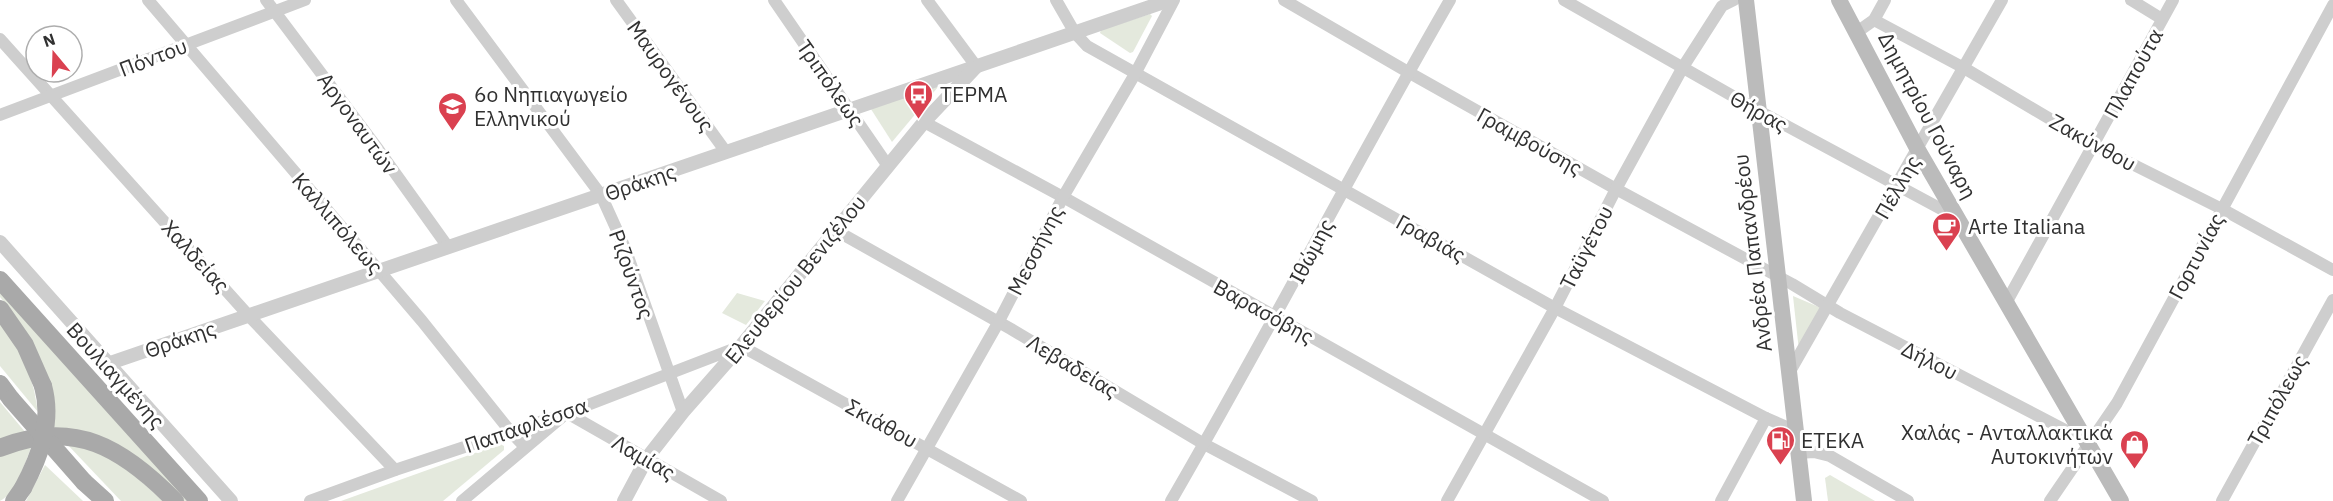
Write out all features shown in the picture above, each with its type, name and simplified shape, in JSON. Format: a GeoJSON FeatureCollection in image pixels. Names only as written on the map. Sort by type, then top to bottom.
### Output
{"type":"FeatureCollection","features":[{"type":"Feature","properties":{"kind":"main road","name":"Ανδρέα Παπανδρέου"},"geometry":{"type":"LineString","coordinates":[[1746,0],[1804,501]]}},
{"type":"Feature","properties":{"kind":"main road","name":"Δημητρίου Γούναρη"},"geometry":{"type":"LineString","coordinates":[[1839,0],[1918,150],[2121,501]]}},
{"type":"Feature","properties":{"kind":"main road","name":"Βουλιαγμένης"},"geometry":{"type":"LineString","coordinates":[[0,279],[199,501]]}},
{"type":"Feature","properties":{"kind":"main road"},"geometry":{"type":"LineString","coordinates":[[0,309],[25,345],[43,386],[47,405],[46,429],[39,452],[19,494]]}},
{"type":"Feature","properties":{"kind":"main road"},"geometry":{"type":"LineString","coordinates":[[0,384],[84,482],[105,501]]}},
{"type":"Feature","properties":{"kind":"main road"},"geometry":{"type":"LineString","coordinates":[[0,448],[34,437],[51,435],[88,441],[128,459],[175,501]]}},
{"type":"Feature","properties":{"kind":"street","name":"Καλλιπόλεως"},"geometry":{"type":"LineString","coordinates":[[148,0],[422,321],[525,447]]}},
{"type":"Feature","properties":{"kind":"street","name":"Αργοναυτών"},"geometry":{"type":"LineString","coordinates":[[266,0],[448,247]]}},
{"type":"Feature","properties":{"kind":"street","name":"Πόντου"},"geometry":{"type":"LineString","coordinates":[[0,115],[305,0]]}},
{"type":"Feature","properties":{"kind":"street","name":"Ριζούντος"},"geometry":{"type":"LineString","coordinates":[[456,0],[601,195],[626,248],[683,412]]}},
{"type":"Feature","properties":{"kind":"street","name":"Μαυρογένους"},"geometry":{"type":"LineString","coordinates":[[616,0],[726,152]]}},
{"type":"Feature","properties":{"kind":"street","name":"Τριπόλεως"},"geometry":{"type":"LineString","coordinates":[[774,0],[888,166]]}},
{"type":"Feature","properties":{"kind":"street"},"geometry":{"type":"LineString","coordinates":[[927,0],[976,66]]}},
{"type":"Feature","properties":{"kind":"street","name":"Γραβιάς"},"geometry":{"type":"LineString","coordinates":[[1056,0],[1075,33],[1087,46],[1135,74],[1555,308],[1766,418],[1796,431]]}},
{"type":"Feature","properties":{"kind":"street","name":"Θράκης"},"geometry":{"type":"LineString","coordinates":[[110,363],[1172,0]]}},
{"type":"Feature","properties":{"kind":"street","name":"Μεσσήνης"},"geometry":{"type":"LineString","coordinates":[[897,501],[998,323],[1063,197],[1135,74],[1172,0]]}},
{"type":"Feature","properties":{"kind":"street","name":"Γραμβούσης"},"geometry":{"type":"LineString","coordinates":[[1284,0],[1616,189],[1778,277]]}},
{"type":"Feature","properties":{"kind":"street","name":"Ιθώμης"},"geometry":{"type":"LineString","coordinates":[[1171,501],[1275,318],[1408,72],[1450,0]]}},
{"type":"Feature","properties":{"kind":"street","name":"Θήρας"},"geometry":{"type":"LineString","coordinates":[[1564,0],[1759,111],[1957,217]]}},
{"type":"Feature","properties":{"kind":"street","name":"Ταϋγέτου"},"geometry":{"type":"LineString","coordinates":[[1446,501],[1555,308],[1616,189],[1683,67],[1722,6],[1734,0]]}},
{"type":"Feature","properties":{"kind":"street"},"geometry":{"type":"LineString","coordinates":[[1857,32],[1874,20],[1885,0]]}},
{"type":"Feature","properties":{"kind":"street","name":"Πέλλης"},"geometry":{"type":"LineString","coordinates":[[1789,373],[2002,0]]}},
{"type":"Feature","properties":{"kind":"street"},"geometry":{"type":"LineString","coordinates":[[2131,0],[2162,19]]}},
{"type":"Feature","properties":{"kind":"street","name":"Πλαπούτα"},"geometry":{"type":"LineString","coordinates":[[2006,303],[2173,0]]}},
{"type":"Feature","properties":{"kind":"street","name":"Γορτυνίας"},"geometry":{"type":"LineString","coordinates":[[2050,501],[2086,441],[2117,403],[2333,5]]}},
{"type":"Feature","properties":{"kind":"street","name":"Ζακύνθου"},"geometry":{"type":"LineString","coordinates":[[1874,20],[1964,68],[2094,145],[2222,209],[2333,270]]}},
{"type":"Feature","properties":{"kind":"street","name":"Χαλδείας"},"geometry":{"type":"LineString","coordinates":[[0,39],[249,316],[395,470]]}},
{"type":"Feature","properties":{"kind":"street","name":"Ελευθερίου Βενιζέλου"},"geometry":{"type":"LineString","coordinates":[[624,501],[647,458],[683,412],[741,346],[924,122],[976,66]]}},
{"type":"Feature","properties":{"kind":"street","name":"Βαρασόβης"},"geometry":{"type":"LineString","coordinates":[[924,122],[1063,197],[1603,501]]}},
{"type":"Feature","properties":{"kind":"street","name":"Λεβαδείας"},"geometry":{"type":"LineString","coordinates":[[835,230],[1204,444],[1312,501]]}},
{"type":"Feature","properties":{"kind":"street"},"geometry":{"type":"LineString","coordinates":[[0,242],[231,501]]}},
{"type":"Feature","properties":{"kind":"street","name":"Δήλου"},"geometry":{"type":"LineString","coordinates":[[1778,277],[2086,441]]}},
{"type":"Feature","properties":{"kind":"street","name":"Τριπόλεως"},"geometry":{"type":"LineString","coordinates":[[2222,501],[2333,300]]}},
{"type":"Feature","properties":{"kind":"street","name":"Παπαφλέσσα"},"geometry":{"type":"LineString","coordinates":[[310,501],[567,413],[741,346]]}},
{"type":"Feature","properties":{"kind":"street","name":"Σκιάθου"},"geometry":{"type":"LineString","coordinates":[[741,346],[1021,501]]}},
{"type":"Feature","properties":{"kind":"street"},"geometry":{"type":"LineString","coordinates":[[462,501],[567,413]]}},
{"type":"Feature","properties":{"kind":"street","name":"Λαμίας"},"geometry":{"type":"LineString","coordinates":[[567,413],[722,501]]}},
{"type":"Feature","properties":{"kind":"street"},"geometry":{"type":"LineString","coordinates":[[1721,501],[1766,418]]}},
{"type":"Feature","properties":{"kind":"street"},"geometry":{"type":"LineString","coordinates":[[1798,453],[1814,452],[1830,456],[1908,501]]}},
{"type":"Feature","properties":{"kind":"shaded area"},"geometry":{"type":"Polygon","coordinates":[[[1150,14],[1152,16],[1133,52],[1130,53],[1100,33],[1101,30],[1150,14]]]}},
{"type":"Feature","properties":{"kind":"shaded area"},"geometry":{"type":"Polygon","coordinates":[[[943,81],[892,142],[869,106],[943,81]]]}},
{"type":"Feature","properties":{"kind":"shaded area"},"geometry":{"type":"Polygon","coordinates":[[[0,289],[188,501],[181,501],[156,475],[53,431],[10,309],[0,297],[0,289]]]}},
{"type":"Feature","properties":{"kind":"shaded area"},"geometry":{"type":"Polygon","coordinates":[[[737,293],[765,301],[746,325],[722,313],[737,293]]]}},
{"type":"Feature","properties":{"kind":"shaded area"},"geometry":{"type":"Polygon","coordinates":[[[1793,296],[1826,310],[1799,351],[1793,296]]]}},
{"type":"Feature","properties":{"kind":"shaded area"},"geometry":{"type":"Polygon","coordinates":[[[0,323],[25,360],[38,412],[0,366],[0,323]]]}},
{"type":"Feature","properties":{"kind":"shaded area"},"geometry":{"type":"Polygon","coordinates":[[[0,402],[26,433],[0,442],[0,402]]]}},
{"type":"Feature","properties":{"kind":"shaded area"},"geometry":{"type":"Polygon","coordinates":[[[33,442],[16,483],[6,497],[0,501],[0,455],[33,442]]]}},
{"type":"Feature","properties":{"kind":"shaded area"},"geometry":{"type":"Polygon","coordinates":[[[66,443],[98,451],[131,472],[163,501],[121,501],[66,443]]]}},
{"type":"Feature","properties":{"kind":"shaded area"},"geometry":{"type":"Polygon","coordinates":[[[500,444],[504,446],[504,450],[443,501],[341,501],[500,444]]]}},
{"type":"Feature","properties":{"kind":"shaded area"},"geometry":{"type":"Polygon","coordinates":[[[45,465],[83,501],[26,501],[45,465]]]}},
{"type":"Feature","properties":{"kind":"shaded area"},"geometry":{"type":"Polygon","coordinates":[[[1830,475],[1875,501],[1828,501],[1825,478],[1830,475]]]}},
{"type":"Feature","properties":{"kind":"place","name":"TΕΡΜΑ"},"geometry":{"type":"Point","coordinates":[919,120]}},
{"type":"Feature","properties":{"kind":"place","name":"6ο Νηπιαγωγείο Ελληνικού"},"geometry":{"type":"Point","coordinates":[453,132]}},
{"type":"Feature","properties":{"kind":"place","name":"Arte Italiana"},"geometry":{"type":"Point","coordinates":[1947,252]}},
{"type":"Feature","properties":{"kind":"place","name":"ΕΤΕΚΑ"},"geometry":{"type":"Point","coordinates":[1780,466]}},
{"type":"Feature","properties":{"kind":"place","name":"Χαλάς - Ανταλλακτικά Αυτοκινήτων"},"geometry":{"type":"Point","coordinates":[2134,470]}}]}
